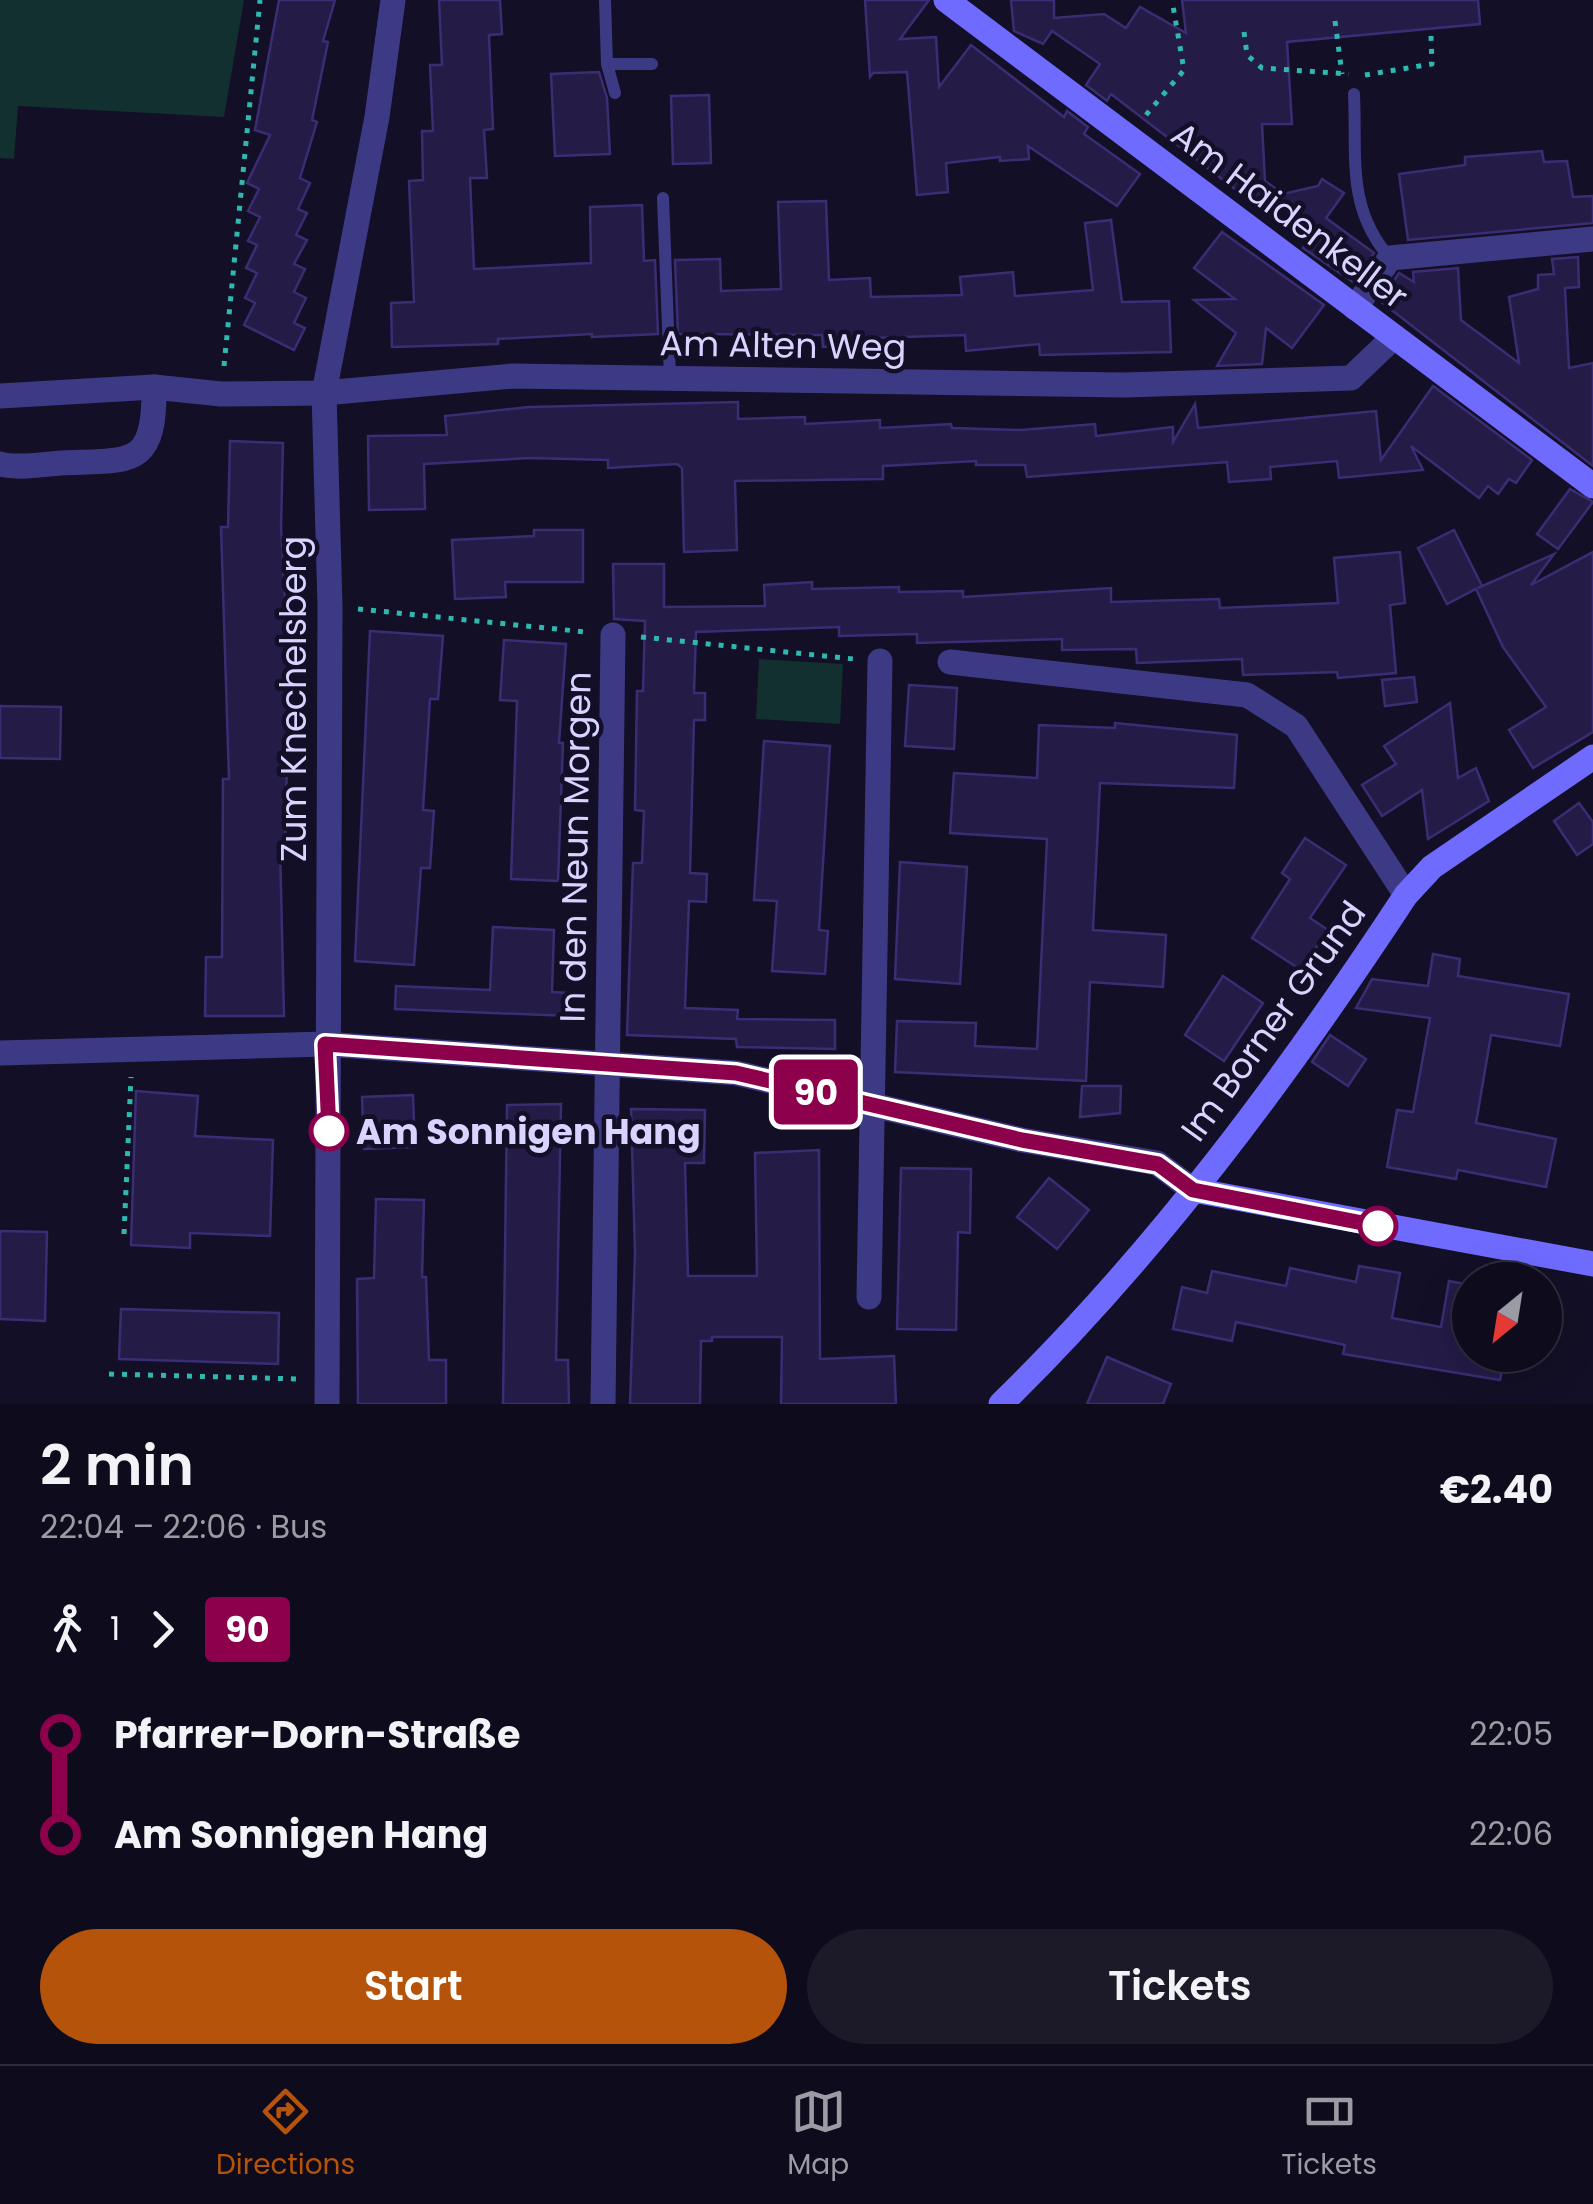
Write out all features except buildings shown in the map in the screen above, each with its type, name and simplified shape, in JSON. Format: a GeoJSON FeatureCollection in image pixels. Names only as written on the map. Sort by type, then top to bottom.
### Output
{"type":"FeatureCollection","features":[{"type":"Feature","properties":{"kind":"street","name":"Zum Knechelsberg"},"geometry":{"type":"LineString","coordinates":[[328,1392],[325,1044],[330,606],[324,392],[378,117],[393,0]]}},
{"type":"Feature","properties":{"kind":"street","name":"Am Haidenkeller"},"geometry":{"type":"LineString","coordinates":[[946,0],[1593,486]]}},
{"type":"Feature","properties":{"kind":"street"},"geometry":{"type":"LineString","coordinates":[[1355,308],[1390,258],[1593,240]]}},
{"type":"Feature","properties":{"kind":"street","name":"Am Alten Weg"},"geometry":{"type":"LineString","coordinates":[[0,396],[154,387],[221,394],[324,392],[512,376],[1124,385],[1352,378],[1394,337]]}},
{"type":"Feature","properties":{"kind":"street"},"geometry":{"type":"LineString","coordinates":[[0,464],[127,460],[145,446],[155,429],[154,387]]}},
{"type":"Feature","properties":{"kind":"street","name":"In den Neun Morgen"},"geometry":{"type":"LineString","coordinates":[[603,1404],[613,634]]}},
{"type":"Feature","properties":{"kind":"street"},"geometry":{"type":"LineString","coordinates":[[869,1296],[880,661]]}},
{"type":"Feature","properties":{"kind":"street"},"geometry":{"type":"LineString","coordinates":[[950,662],[1247,695],[1296,726],[1406,894]]}},
{"type":"Feature","properties":{"kind":"street","name":"Im Borner Grund"},"geometry":{"type":"LineString","coordinates":[[1001,1404],[1100,1304],[1248,1123],[1406,894],[1432,867],[1593,758]]}},
{"type":"Feature","properties":{"kind":"street"},"geometry":{"type":"LineString","coordinates":[[0,1053],[325,1044]]}},
{"type":"Feature","properties":{"kind":"street","name":"In den Neun Morgen"},"geometry":{"type":"LineString","coordinates":[[325,1044],[609,1061],[736,1073],[874,1106],[1158,1164],[1193,1190]]}},
{"type":"Feature","properties":{"kind":"street"},"geometry":{"type":"LineString","coordinates":[[1193,1190],[1593,1264]]}},
{"type":"Feature","properties":{"kind":"lane"},"geometry":{"type":"LineString","coordinates":[[605,0],[607,64],[615,93]]}},
{"type":"Feature","properties":{"kind":"lane"},"geometry":{"type":"LineString","coordinates":[[607,64],[652,64]]}},
{"type":"Feature","properties":{"kind":"lane"},"geometry":{"type":"LineString","coordinates":[[1354,94],[1356,187],[1368,234],[1390,258]]}},
{"type":"Feature","properties":{"kind":"lane"},"geometry":{"type":"LineString","coordinates":[[662,198],[670,378]]}},
{"type":"Feature","properties":{"kind":"path"},"geometry":{"type":"LineString","coordinates":[[221,394],[260,0]]}},
{"type":"Feature","properties":{"kind":"path"},"geometry":{"type":"LineString","coordinates":[[1128,137],[1184,70],[1172,0]]}},
{"type":"Feature","properties":{"kind":"path"},"geometry":{"type":"LineString","coordinates":[[1335,21],[1342,74]]}},
{"type":"Feature","properties":{"kind":"path"},"geometry":{"type":"LineString","coordinates":[[1244,32],[1247,56],[1262,68],[1371,75],[1432,64],[1431,36]]}},
{"type":"Feature","properties":{"kind":"path"},"geometry":{"type":"LineString","coordinates":[[124,1234],[132,1050]]}},
{"type":"Feature","properties":{"kind":"path"},"geometry":{"type":"LineString","coordinates":[[109,1374],[328,1392]]}},
{"type":"Feature","properties":{"kind":"green space"},"geometry":{"type":"Polygon","coordinates":[[[0,0],[244,0],[224,117],[18,106],[14,159],[0,158],[0,0]]]}},
{"type":"Feature","properties":{"kind":"green space"},"geometry":{"type":"Polygon","coordinates":[[[759,659],[843,664],[840,724],[756,719],[759,659]]]}},
{"type":"Feature","properties":{"kind":"bus line","name":"90"},"geometry":{"type":"LineString","coordinates":[[329,1131],[325,1044],[609,1061],[736,1073],[1022,1140],[1158,1164],[1193,1190],[1378,1226]]}},
{"type":"Feature","properties":{"kind":"place","name":"Am Sonnigen Hang"},"geometry":{"type":"Point","coordinates":[329,1131]}}]}
